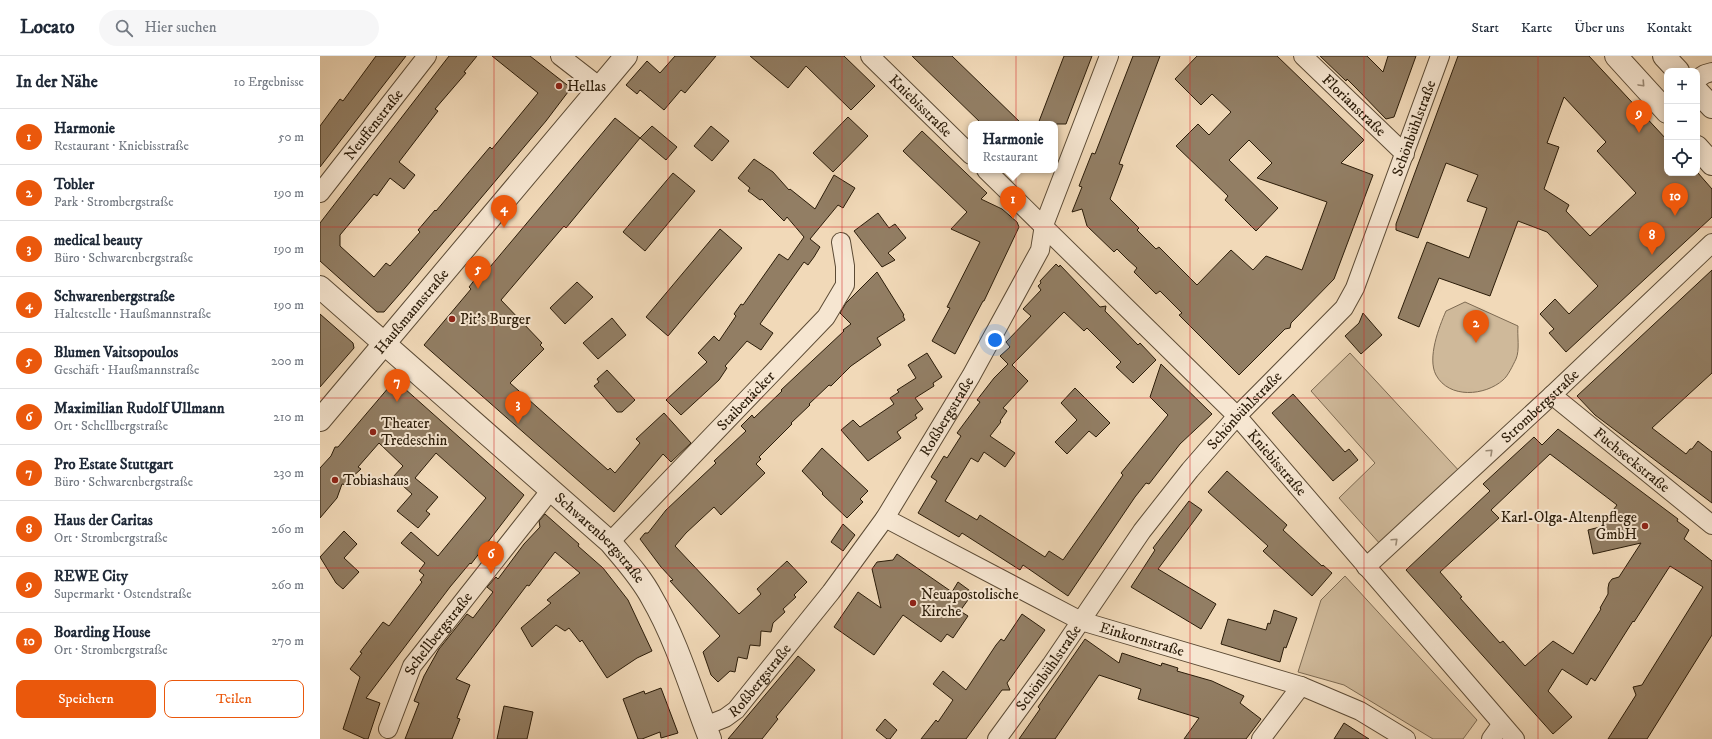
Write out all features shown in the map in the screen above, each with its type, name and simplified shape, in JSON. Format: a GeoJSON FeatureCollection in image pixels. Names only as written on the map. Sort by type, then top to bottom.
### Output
{"type":"FeatureCollection","features":[{"type":"Feature","properties":{"kind":"street","name":"Neuffenstraße"},"geometry":{"type":"LineString","coordinates":[[320,193],[427,56]]}},
{"type":"Feature","properties":{"kind":"street"},"geometry":{"type":"LineString","coordinates":[[560,56],[600,87]]}},
{"type":"Feature","properties":{"kind":"street","name":"Haußmannstraße"},"geometry":{"type":"LineString","coordinates":[[320,420],[626,56]]}},
{"type":"Feature","properties":{"kind":"street","name":"Kniebisstraße"},"geometry":{"type":"LineString","coordinates":[[870,56],[968,152]]}},
{"type":"Feature","properties":{"kind":"street","name":"Roßbergstraße"},"geometry":{"type":"LineString","coordinates":[[708,733],[736,710],[831,592],[885,518],[971,376],[1040,250],[1044,225],[1109,56]]}},
{"type":"Feature","properties":{"kind":"street","name":"Florianstraße"},"geometry":{"type":"LineString","coordinates":[[1303,56],[1405,154]]}},
{"type":"Feature","properties":{"kind":"street","name":"Schönbühlstraße"},"geometry":{"type":"LineString","coordinates":[[997,739],[1052,665],[1080,621],[1142,531],[1190,470],[1237,416],[1344,308],[1355,288],[1440,56]]}},
{"type":"Feature","properties":{"kind":"street"},"geometry":{"type":"LineString","coordinates":[[1616,56],[1664,109]]}},
{"type":"Feature","properties":{"kind":"street"},"geometry":{"type":"LineString","coordinates":[[1664,56],[1675,68]]}},
{"type":"Feature","properties":{"kind":"street"},"geometry":{"type":"LineString","coordinates":[[1700,77],[1712,72]]}},
{"type":"Feature","properties":{"kind":"street"},"geometry":{"type":"LineString","coordinates":[[1700,94],[1712,107]]}},
{"type":"Feature","properties":{"kind":"street"},"geometry":{"type":"LineString","coordinates":[[1700,150],[1712,164]]}},
{"type":"Feature","properties":{"kind":"street","name":"Kniebisstraße"},"geometry":{"type":"LineString","coordinates":[[989,173],[1044,225],[1237,416],[1366,567],[1496,732],[1515,739]]}},
{"type":"Feature","properties":{"kind":"street","name":"Staibenäcker"},"geometry":{"type":"LineString","coordinates":[[610,542],[826,317],[845,285],[845,266],[841,242]]}},
{"type":"Feature","properties":{"kind":"street","name":"Strombergstraße"},"geometry":{"type":"LineString","coordinates":[[1366,567],[1552,395],[1712,243]]}},
{"type":"Feature","properties":{"kind":"street","name":"Schwarenbergstraße"},"geometry":{"type":"LineString","coordinates":[[320,287],[610,542],[636,573],[653,599],[669,632],[708,733]]}},
{"type":"Feature","properties":{"kind":"street","name":"Fuchseckstraße"},"geometry":{"type":"LineString","coordinates":[[1552,395],[1712,525]]}},
{"type":"Feature","properties":{"kind":"street","name":"Schellbergstraße"},"geometry":{"type":"LineString","coordinates":[[388,729],[412,666],[550,490]]}},
{"type":"Feature","properties":{"kind":"street","name":"Einkornstraße"},"geometry":{"type":"LineString","coordinates":[[885,518],[1080,621],[1301,686],[1360,711],[1406,739]]}},
{"type":"Feature","properties":{"kind":"street"},"geometry":{"type":"LineString","coordinates":[[1261,739],[1301,686]]}},
{"type":"Feature","properties":{"kind":"shaded area"},"geometry":{"type":"Polygon","coordinates":[[[1465,302],[1518,326],[1517,355],[1509,373],[1503,380],[1495,385],[1477,392],[1458,391],[1449,388],[1442,383],[1436,375],[1434,368],[1433,351],[1440,325],[1446,311],[1465,302]]]}},
{"type":"Feature","properties":{"kind":"shaded area"},"geometry":{"type":"Polygon","coordinates":[[[1350,353],[1462,474],[1381,545],[1339,498],[1375,463],[1311,391],[1350,353]]]}},
{"type":"Feature","properties":{"kind":"shaded area"},"geometry":{"type":"Polygon","coordinates":[[[1345,576],[1477,720],[1463,739],[1433,739],[1344,685],[1298,672],[1321,600],[1345,576]]]}},
{"type":"Feature","properties":{"kind":"building"},"geometry":{"type":"Polygon","coordinates":[[[376,56],[406,56],[320,167],[320,126],[340,99],[343,101],[376,56]]]}},
{"type":"Feature","properties":{"kind":"building"},"geometry":{"type":"Polygon","coordinates":[[[449,56],[477,56],[464,72],[466,73],[435,109],[438,111],[399,162],[415,175],[404,189],[390,178],[377,196],[374,194],[340,235],[340,246],[374,277],[386,263],[390,266],[420,232],[418,230],[435,210],[436,211],[490,147],[492,149],[538,93],[492,56],[530,56],[571,88],[546,121],[405,288],[384,312],[377,312],[320,261],[320,223],[449,56]]]}},
{"type":"Feature","properties":{"kind":"building"},"geometry":{"type":"Polygon","coordinates":[[[675,56],[716,56],[685,93],[681,90],[664,110],[640,90],[637,94],[626,85],[647,61],[660,73],[675,56]]]}},
{"type":"Feature","properties":{"kind":"building"},"geometry":{"type":"Polygon","coordinates":[[[750,56],[844,56],[875,86],[851,110],[806,66],[788,88],[750,56]]]}},
{"type":"Feature","properties":{"kind":"building"},"geometry":{"type":"Polygon","coordinates":[[[912,56],[952,56],[1019,121],[979,121],[912,56]]]}},
{"type":"Feature","properties":{"kind":"building"},"geometry":{"type":"Polygon","coordinates":[[[1064,56],[1092,56],[1066,124],[1058,124],[1058,121],[1039,121],[1064,56]]]}},
{"type":"Feature","properties":{"kind":"building"},"geometry":{"type":"Polygon","coordinates":[[[1133,56],[1160,56],[1119,164],[1123,165],[1110,199],[1139,228],[1137,230],[1156,249],[1159,247],[1197,285],[1231,250],[1253,270],[1266,256],[1302,270],[1327,202],[1257,178],[1272,163],[1249,140],[1229,160],[1278,208],[1256,231],[1225,200],[1228,196],[1176,146],[1198,124],[1209,135],[1231,112],[1212,94],[1201,105],[1175,79],[1197,56],[1277,56],[1364,140],[1341,163],[1373,175],[1334,279],[1291,323],[1290,328],[1285,329],[1239,375],[1179,315],[1182,313],[1160,291],[1156,294],[1134,272],[1137,268],[1117,249],[1114,252],[1087,226],[1082,209],[1072,212],[1082,187],[1079,186],[1092,153],[1095,154],[1133,56]]]}},
{"type":"Feature","properties":{"kind":"building"},"geometry":{"type":"Polygon","coordinates":[[[1320,56],[1367,56],[1383,72],[1388,56],[1416,56],[1394,117],[1386,119],[1347,79],[1346,81],[1320,56]]]}},
{"type":"Feature","properties":{"kind":"building"},"geometry":{"type":"Polygon","coordinates":[[[1458,56],[1589,56],[1664,137],[1664,176],[1700,175],[1712,189],[1712,217],[1566,352],[1549,333],[1554,329],[1540,314],[1555,299],[1569,314],[1598,286],[1547,232],[1518,221],[1490,296],[1439,278],[1419,327],[1398,318],[1427,242],[1469,258],[1487,208],[1467,201],[1478,175],[1446,163],[1418,238],[1396,230],[1396,224],[1458,56]],[[1564,97],[1547,143],[1559,147],[1544,189],[1569,205],[1566,211],[1590,236],[1636,193],[1597,151],[1606,142],[1564,97]]]}},
{"type":"Feature","properties":{"kind":"building"},"geometry":{"type":"Polygon","coordinates":[[[848,117],[868,136],[833,172],[813,153],[848,117]]]}},
{"type":"Feature","properties":{"kind":"building"},"geometry":{"type":"Polygon","coordinates":[[[615,118],[640,138],[566,228],[564,226],[501,300],[542,343],[540,345],[544,349],[510,383],[608,470],[610,468],[615,473],[640,443],[636,439],[664,413],[691,443],[671,462],[663,454],[614,512],[424,345],[471,289],[469,287],[487,264],[490,267],[615,118]]]}},
{"type":"Feature","properties":{"kind":"building"},"geometry":{"type":"Polygon","coordinates":[[[652,126],[677,147],[666,160],[640,138],[652,126]]]}},
{"type":"Feature","properties":{"kind":"building"},"geometry":{"type":"Polygon","coordinates":[[[711,126],[729,141],[712,161],[694,146],[711,126]]]}},
{"type":"Feature","properties":{"kind":"building"},"geometry":{"type":"Polygon","coordinates":[[[922,131],[987,193],[981,199],[1002,209],[1017,222],[1019,227],[984,301],[955,354],[932,341],[950,308],[947,307],[980,242],[951,229],[967,212],[903,151],[922,131]]]}},
{"type":"Feature","properties":{"kind":"building"},"geometry":{"type":"Polygon","coordinates":[[[754,159],[773,172],[789,190],[790,189],[815,209],[834,175],[855,188],[843,208],[838,205],[810,239],[820,247],[808,265],[804,262],[760,324],[773,333],[761,350],[747,341],[725,366],[727,368],[719,380],[681,415],[666,400],[707,362],[698,353],[714,336],[719,341],[736,316],[734,314],[741,304],[743,305],[779,254],[788,260],[804,237],[787,217],[784,221],[762,199],[760,200],[748,191],[750,188],[738,178],[754,159]]]}},
{"type":"Feature","properties":{"kind":"building"},"geometry":{"type":"Polygon","coordinates":[[[673,173],[695,191],[645,251],[623,232],[673,173]]]}},
{"type":"Feature","properties":{"kind":"building"},"geometry":{"type":"Polygon","coordinates":[[[878,213],[889,228],[895,224],[906,238],[888,253],[895,260],[882,267],[854,231],[878,213]]]}},
{"type":"Feature","properties":{"kind":"building"},"geometry":{"type":"Polygon","coordinates":[[[720,229],[742,248],[668,336],[646,317],[720,229]]]}},
{"type":"Feature","properties":{"kind":"building"},"geometry":{"type":"Polygon","coordinates":[[[1056,264],[1059,267],[1060,265],[1100,307],[1106,306],[1105,311],[1138,345],[1140,343],[1156,360],[1133,383],[1116,367],[1121,362],[1087,328],[1084,331],[1064,312],[1012,365],[1028,381],[1003,408],[1007,411],[1000,421],[1001,422],[990,436],[1015,453],[1005,467],[984,452],[978,462],[971,458],[945,501],[977,520],[980,515],[1045,557],[1049,551],[1063,560],[1123,475],[1121,473],[1168,415],[1150,397],[1161,364],[1212,414],[1180,444],[1149,484],[1146,483],[1068,596],[1023,565],[1020,570],[962,533],[959,537],[918,513],[937,481],[931,477],[944,456],[947,458],[961,436],[957,433],[980,402],[977,400],[994,378],[1008,364],[1000,356],[1010,347],[1006,342],[1031,316],[1023,309],[1041,290],[1038,286],[1041,283],[1040,281],[1056,264]]]}},
{"type":"Feature","properties":{"kind":"building"},"geometry":{"type":"Polygon","coordinates":[[[1712,270],[1712,373],[1652,428],[1686,454],[1698,441],[1712,452],[1712,503],[1595,415],[1577,396],[1712,270]]]}},
{"type":"Feature","properties":{"kind":"building"},"geometry":{"type":"Polygon","coordinates":[[[877,272],[904,315],[905,320],[877,338],[881,345],[851,366],[831,386],[829,385],[759,457],[761,459],[756,464],[765,473],[721,515],[714,507],[686,533],[675,546],[739,614],[761,594],[757,589],[787,561],[807,582],[794,595],[796,597],[783,609],[785,612],[773,623],[771,632],[761,631],[760,646],[750,645],[747,659],[738,657],[735,672],[730,671],[718,682],[711,675],[703,652],[720,636],[670,581],[673,580],[640,539],[645,533],[648,533],[666,510],[716,463],[714,461],[746,431],[741,426],[752,415],[754,418],[782,391],[781,390],[851,324],[840,313],[846,303],[877,272]]]}},
{"type":"Feature","properties":{"kind":"building"},"geometry":{"type":"Polygon","coordinates":[[[577,282],[593,297],[565,324],[550,308],[577,282]]]}},
{"type":"Feature","properties":{"kind":"building"},"geometry":{"type":"Polygon","coordinates":[[[1363,313],[1382,335],[1361,354],[1345,336],[1359,323],[1363,313]]]}},
{"type":"Feature","properties":{"kind":"building"},"geometry":{"type":"Polygon","coordinates":[[[320,314],[353,343],[354,348],[320,387],[320,314]]]}},
{"type":"Feature","properties":{"kind":"building"},"geometry":{"type":"Polygon","coordinates":[[[612,318],[626,335],[598,359],[583,343],[612,318]]]}},
{"type":"Feature","properties":{"kind":"building"},"geometry":{"type":"Polygon","coordinates":[[[927,353],[942,377],[933,383],[934,386],[915,398],[923,409],[915,415],[917,418],[897,432],[901,438],[868,461],[841,430],[853,420],[860,427],[894,404],[890,398],[899,392],[897,390],[916,378],[908,365],[927,353]]]}},
{"type":"Feature","properties":{"kind":"building"},"geometry":{"type":"Polygon","coordinates":[[[607,370],[635,400],[622,412],[617,412],[594,386],[599,382],[597,379],[607,370]]]}},
{"type":"Feature","properties":{"kind":"building"},"geometry":{"type":"Polygon","coordinates":[[[395,380],[524,495],[471,564],[470,563],[450,587],[366,698],[380,703],[368,739],[365,739],[343,729],[360,677],[350,669],[362,653],[360,652],[383,622],[389,626],[422,582],[420,580],[424,575],[419,571],[425,563],[401,543],[411,532],[438,556],[486,498],[436,453],[415,478],[438,497],[426,511],[430,514],[418,528],[397,511],[412,494],[393,477],[403,466],[379,443],[358,467],[361,469],[349,480],[347,485],[342,484],[337,498],[320,518],[320,468],[331,456],[335,447],[338,447],[395,380]]]}},
{"type":"Feature","properties":{"kind":"building"},"geometry":{"type":"Polygon","coordinates":[[[1075,388],[1110,423],[1096,437],[1089,431],[1067,454],[1055,442],[1077,420],[1061,403],[1075,388]]]}},
{"type":"Feature","properties":{"kind":"building"},"geometry":{"type":"Polygon","coordinates":[[[1293,394],[1345,452],[1349,449],[1358,460],[1333,481],[1272,413],[1293,394]]]}},
{"type":"Feature","properties":{"kind":"building"},"geometry":{"type":"Polygon","coordinates":[[[1558,429],[1678,519],[1677,521],[1689,530],[1684,539],[1712,561],[1712,635],[1647,739],[1608,739],[1636,695],[1633,687],[1642,685],[1703,587],[1670,566],[1595,681],[1591,678],[1587,685],[1562,669],[1548,691],[1572,717],[1553,734],[1406,570],[1490,491],[1483,484],[1534,437],[1542,445],[1558,429]],[[1550,454],[1491,510],[1499,518],[1440,572],[1462,597],[1460,598],[1500,643],[1503,641],[1525,666],[1553,641],[1573,654],[1601,609],[1600,608],[1608,594],[1609,583],[1612,579],[1619,577],[1641,543],[1593,554],[1588,530],[1600,527],[1617,505],[1550,454]]]}},
{"type":"Feature","properties":{"kind":"building"},"geometry":{"type":"Polygon","coordinates":[[[822,448],[868,491],[860,499],[863,502],[847,518],[822,494],[823,493],[802,471],[822,448]]]}},
{"type":"Feature","properties":{"kind":"building"},"geometry":{"type":"Polygon","coordinates":[[[1227,471],[1287,525],[1283,530],[1322,566],[1323,565],[1332,573],[1312,596],[1263,551],[1268,546],[1208,492],[1227,471]]]}},
{"type":"Feature","properties":{"kind":"building"},"geometry":{"type":"Polygon","coordinates":[[[1189,501],[1202,510],[1158,569],[1216,604],[1201,629],[1131,587],[1155,550],[1153,548],[1189,501]]]}},
{"type":"Feature","properties":{"kind":"building"},"geometry":{"type":"Polygon","coordinates":[[[545,514],[579,544],[578,546],[603,568],[614,582],[628,600],[652,651],[637,658],[607,678],[582,640],[580,642],[569,628],[565,631],[556,625],[532,647],[521,628],[551,603],[547,600],[580,573],[555,552],[529,586],[527,585],[456,679],[470,685],[457,718],[460,719],[452,739],[405,739],[419,703],[414,701],[424,676],[439,649],[467,614],[473,618],[493,592],[487,587],[496,577],[498,579],[524,544],[540,527],[539,521],[545,514]]]}},
{"type":"Feature","properties":{"kind":"building"},"geometry":{"type":"Polygon","coordinates":[[[843,524],[855,535],[843,551],[831,542],[843,524]]]}},
{"type":"Feature","properties":{"kind":"building"},"geometry":{"type":"Polygon","coordinates":[[[344,531],[357,544],[344,558],[359,572],[343,589],[336,583],[320,557],[344,531]]]}},
{"type":"Feature","properties":{"kind":"building","name":"Neuapostolische Kirche"},"geometry":{"type":"Polygon","coordinates":[[[897,554],[952,592],[958,582],[973,593],[960,611],[968,616],[953,638],[947,634],[941,642],[903,615],[874,655],[834,627],[858,592],[881,608],[872,569],[877,562],[893,560],[897,554]]]}},
{"type":"Feature","properties":{"kind":"building"},"geometry":{"type":"Polygon","coordinates":[[[1274,610],[1297,618],[1286,648],[1284,647],[1280,662],[1221,644],[1228,619],[1266,630],[1268,623],[1270,624],[1274,610]]]}},
{"type":"Feature","properties":{"kind":"building"},"geometry":{"type":"Polygon","coordinates":[[[1022,614],[1045,630],[1007,683],[1010,690],[1002,690],[966,739],[921,739],[936,720],[938,722],[953,700],[933,684],[943,671],[966,690],[996,645],[1001,639],[1004,641],[1022,614]]]}},
{"type":"Feature","properties":{"kind":"building"},"geometry":{"type":"Polygon","coordinates":[[[1085,639],[1119,663],[1122,653],[1161,666],[1162,663],[1178,668],[1177,671],[1212,681],[1244,696],[1240,703],[1261,719],[1246,739],[1184,739],[1199,718],[1138,699],[1141,689],[1099,675],[1055,739],[1019,739],[1040,709],[1038,707],[1085,639]]]}},
{"type":"Feature","properties":{"kind":"building"},"geometry":{"type":"Polygon","coordinates":[[[798,656],[815,670],[776,717],[778,719],[762,739],[728,739],[798,656]]]}},
{"type":"Feature","properties":{"kind":"building"},"geometry":{"type":"Polygon","coordinates":[[[661,688],[678,733],[661,738],[660,732],[642,739],[638,739],[623,699],[644,691],[645,694],[661,688]]]}},
{"type":"Feature","properties":{"kind":"building"},"geometry":{"type":"Polygon","coordinates":[[[504,706],[533,712],[527,739],[497,739],[504,706]]]}},
{"type":"Feature","properties":{"kind":"building"},"geometry":{"type":"Polygon","coordinates":[[[885,719],[897,730],[890,739],[887,739],[876,730],[885,719]]]}},
{"type":"Feature","properties":{"kind":"building"},"geometry":{"type":"Polygon","coordinates":[[[1344,723],[1369,739],[1334,739],[1344,723]]]}},
{"type":"Feature","properties":{"kind":"place","name":"Hellas"},"geometry":{"type":"Point","coordinates":[559,86]}},
{"type":"Feature","properties":{"kind":"place","name":"REWE City"},"geometry":{"type":"Point","coordinates":[1639,133]}},
{"type":"Feature","properties":{"kind":"place","name":"Boarding House"},"geometry":{"type":"Point","coordinates":[1675,216]}},
{"type":"Feature","properties":{"kind":"place","name":"Harmonie"},"geometry":{"type":"Point","coordinates":[1013,219]}},
{"type":"Feature","properties":{"kind":"place","name":"Schwarenbergstraße"},"geometry":{"type":"Point","coordinates":[504,228]}},
{"type":"Feature","properties":{"kind":"place","name":"Haus der Caritas"},"geometry":{"type":"Point","coordinates":[1652,255]}},
{"type":"Feature","properties":{"kind":"place","name":"Blumen Vaitsopoulos"},"geometry":{"type":"Point","coordinates":[478,289]}},
{"type":"Feature","properties":{"kind":"place","name":"Pit's Burger"},"geometry":{"type":"Point","coordinates":[452,319]}},
{"type":"Feature","properties":{"kind":"place","name":"Tobler"},"geometry":{"type":"Point","coordinates":[1476,343]}},
{"type":"Feature","properties":{"kind":"place","name":"Pro Estate Stuttgart"},"geometry":{"type":"Point","coordinates":[397,402]}},
{"type":"Feature","properties":{"kind":"place","name":"medical beauty"},"geometry":{"type":"Point","coordinates":[518,424]}},
{"type":"Feature","properties":{"kind":"place","name":"Theater Tredeschin"},"geometry":{"type":"Point","coordinates":[373,432]}},
{"type":"Feature","properties":{"kind":"place","name":"Tobiashaus"},"geometry":{"type":"Point","coordinates":[335,480]}},
{"type":"Feature","properties":{"kind":"place","name":"Karl-Olga-Altenpflege GmbH"},"geometry":{"type":"Point","coordinates":[1645,526]}},
{"type":"Feature","properties":{"kind":"place","name":"Maximilian Rudolf Ullmann"},"geometry":{"type":"Point","coordinates":[491,574]}},
{"type":"Feature","properties":{"kind":"place","name":"Neuapostolische Kirche"},"geometry":{"type":"Point","coordinates":[913,603]}}]}
